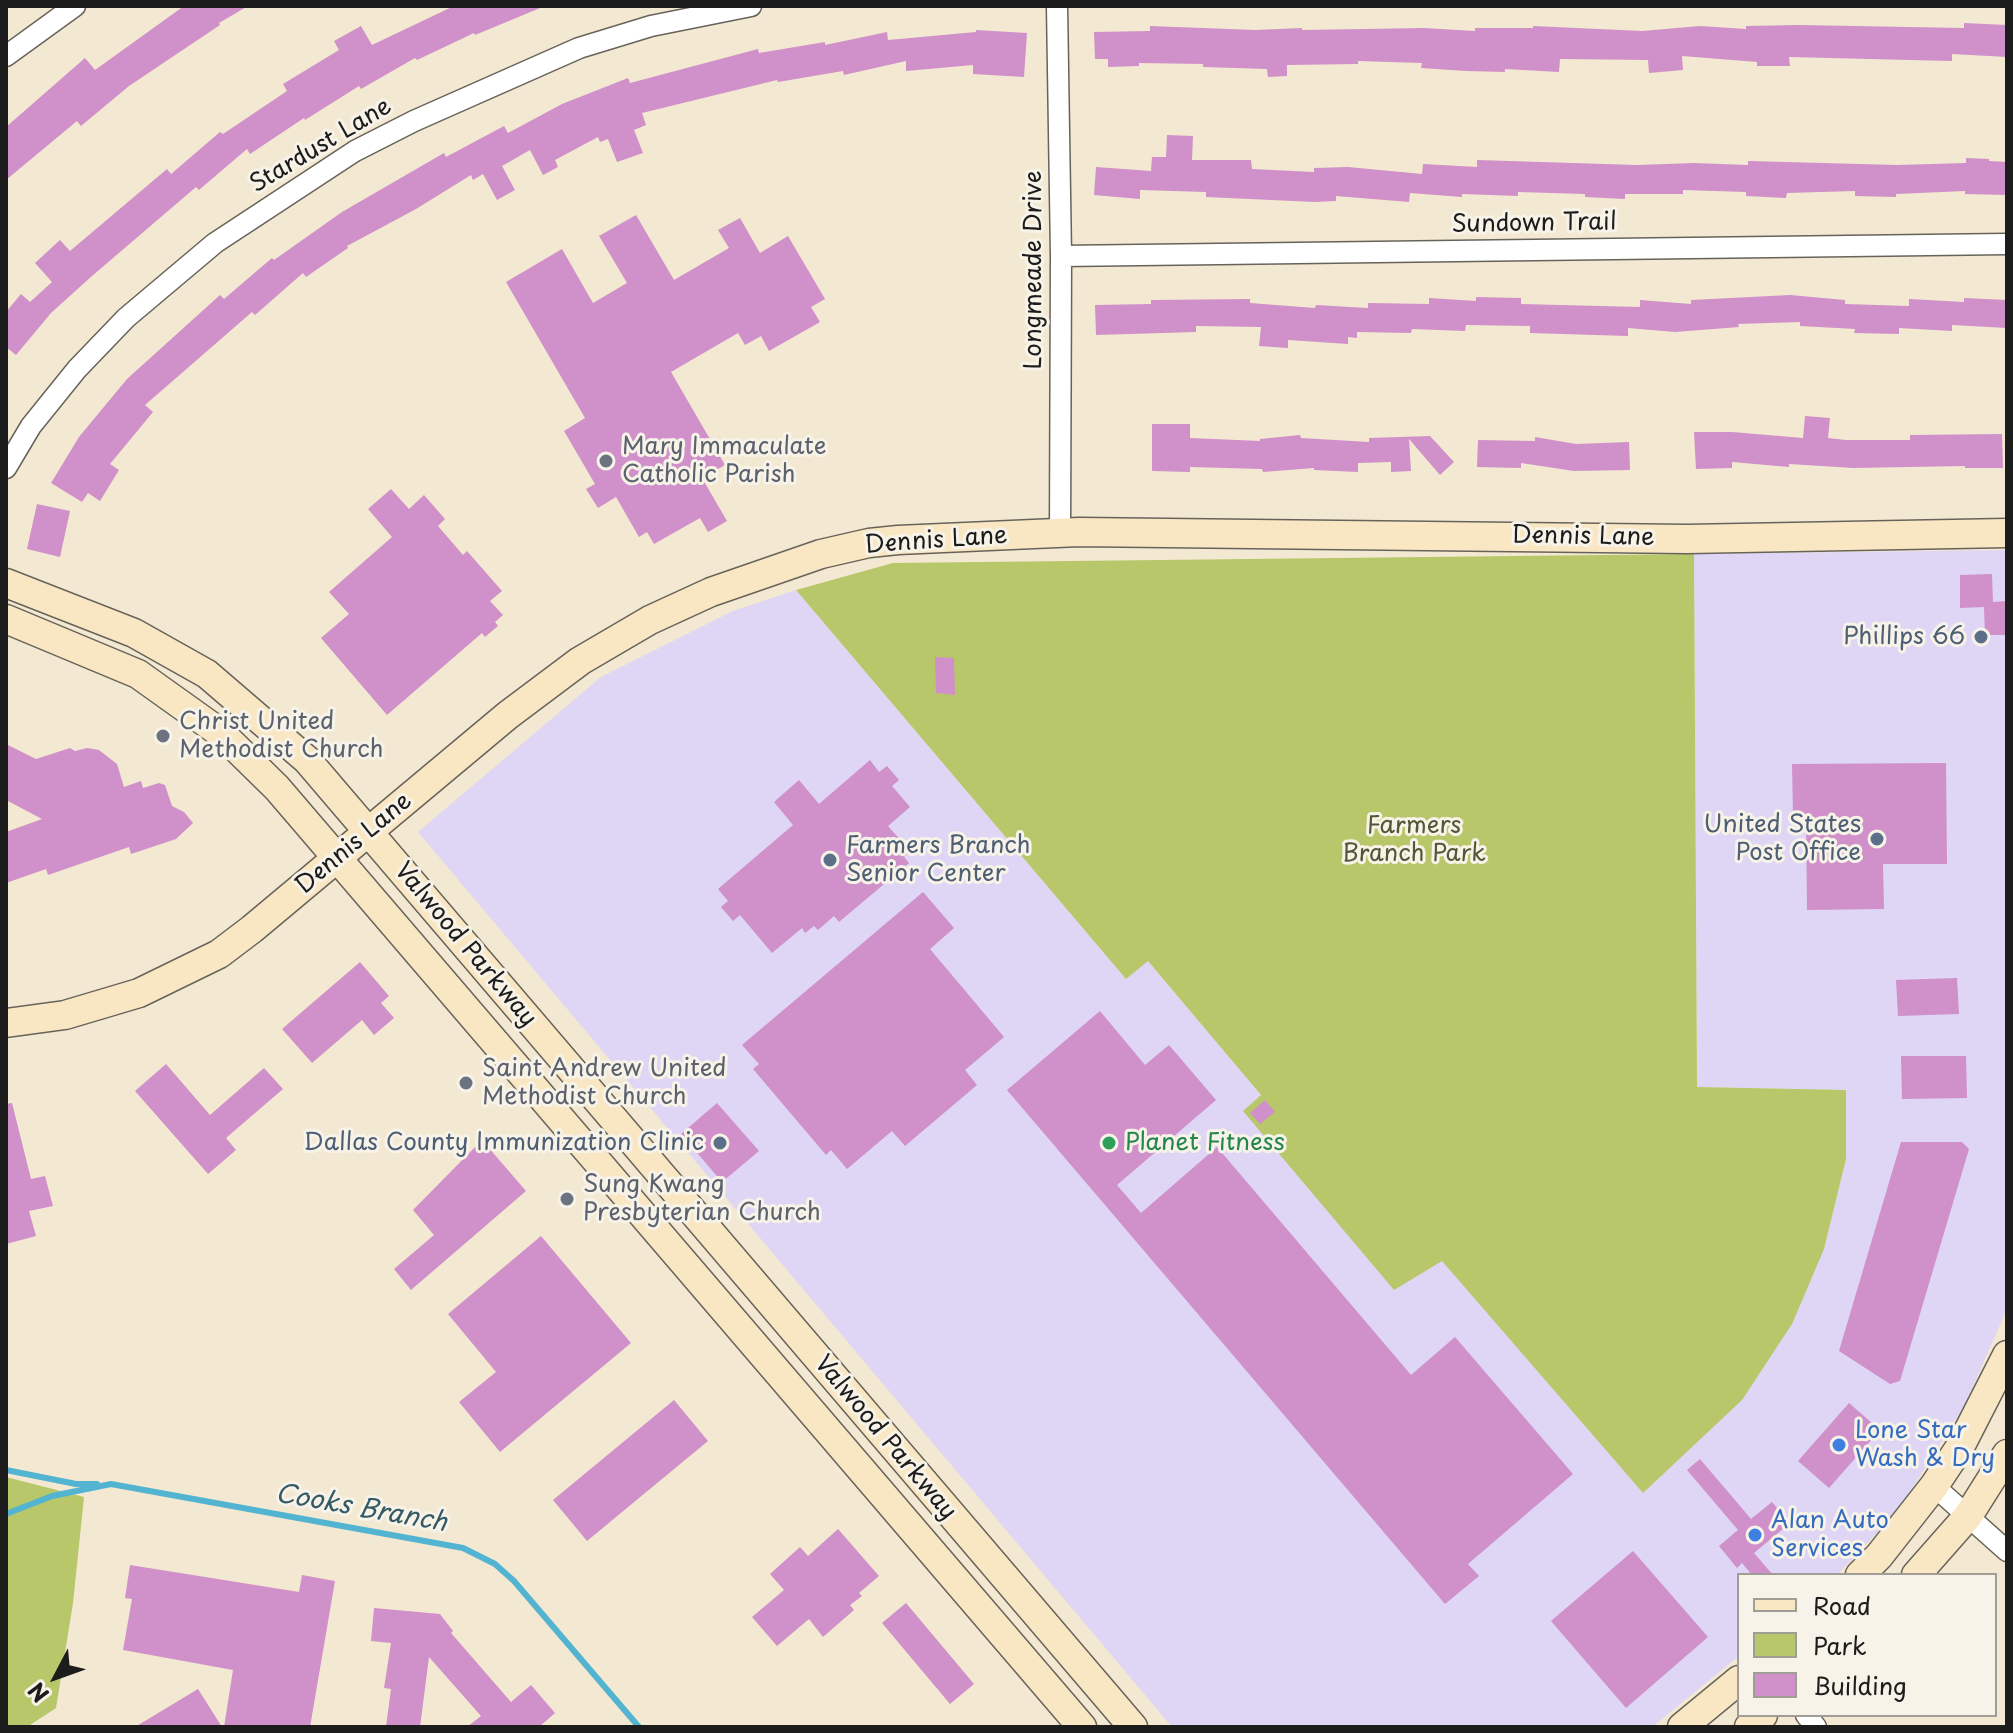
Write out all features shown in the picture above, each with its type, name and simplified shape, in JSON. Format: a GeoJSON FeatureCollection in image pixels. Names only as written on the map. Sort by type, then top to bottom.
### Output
{"type":"FeatureCollection","features":[{"type":"Feature","properties":{"kind":"main road","name":"Dennis Lane"},"geometry":{"type":"LineString","coordinates":[[6,1023],[65,1015],[139,993],[181,974],[236,942],[508,715],[580,661],[650,620],[711,592],[821,554],[869,543],[1060,533],[1687,539],[2007,533]]}},
{"type":"Feature","properties":{"kind":"main road","name":"Valwood Parkway"},"geometry":{"type":"LineString","coordinates":[[6,583],[134,633],[207,674],[307,760],[1133,1727]]}},
{"type":"Feature","properties":{"kind":"main road","name":"Valwood Parkway"},"geometry":{"type":"LineString","coordinates":[[6,619],[138,674],[222,734],[277,788],[1082,1727]]}},
{"type":"Feature","properties":{"kind":"main road"},"geometry":{"type":"LineString","coordinates":[[623,1190],[647,1196],[705,1249],[727,1252]]}},
{"type":"Feature","properties":{"kind":"main road"},"geometry":{"type":"LineString","coordinates":[[1862,1573],[1934,1486],[1973,1422],[2007,1355]]}},
{"type":"Feature","properties":{"kind":"main road"},"geometry":{"type":"LineString","coordinates":[[1918,1573],[1968,1516],[2007,1454]]}},
{"type":"Feature","properties":{"kind":"main road"},"geometry":{"type":"LineString","coordinates":[[882,1494],[911,1468]]}},
{"type":"Feature","properties":{"kind":"main road"},"geometry":{"type":"LineString","coordinates":[[1053,1693],[1081,1668]]}},
{"type":"Feature","properties":{"kind":"main road"},"geometry":{"type":"LineString","coordinates":[[1682,1727],[1737,1682]]}},
{"type":"Feature","properties":{"kind":"street"},"geometry":{"type":"LineString","coordinates":[[6,56],[75,6]]}},
{"type":"Feature","properties":{"kind":"street","name":"Stardust Lane"},"geometry":{"type":"LineString","coordinates":[[6,468],[31,426],[77,369],[126,318],[215,243],[355,151],[414,121],[579,48],[651,26],[751,6]]}},
{"type":"Feature","properties":{"kind":"street","name":"Longmeade Drive"},"geometry":{"type":"LineString","coordinates":[[1057,6],[1061,256],[1060,533]]}},
{"type":"Feature","properties":{"kind":"street","name":"Sundown Trail"},"geometry":{"type":"LineString","coordinates":[[1061,256],[2007,244]]}},
{"type":"Feature","properties":{"kind":"street"},"geometry":{"type":"LineString","coordinates":[[1934,1486],[2007,1551]]}},
{"type":"Feature","properties":{"kind":"shaded area"},"geometry":{"type":"Polygon","coordinates":[[[2007,550],[2007,1309],[1964,1407],[1897,1512],[1839,1573],[1737,1573],[1737,1658],[1652,1727],[1172,1727],[418,832],[601,677],[733,611],[796,590],[1126,979],[1147,960],[1261,1095],[1244,1111],[1394,1289],[1442,1260],[1643,1493],[1824,1249],[1846,1158],[1845,1090],[1697,1087],[1694,554],[2007,550]]]}},
{"type":"Feature","properties":{"kind":"green space","name":"Farmers Branch Park"},"geometry":{"type":"Polygon","coordinates":[[[1694,554],[1697,1087],[1846,1090],[1846,1159],[1824,1249],[1792,1324],[1742,1400],[1643,1493],[1442,1261],[1394,1290],[1243,1111],[1261,1095],[1148,961],[1126,979],[796,590],[893,563],[1694,554]]]}},
{"type":"Feature","properties":{"kind":"green space"},"geometry":{"type":"Polygon","coordinates":[[[6,1477],[84,1497],[73,1603],[56,1708],[27,1727],[6,1727],[6,1477]]]}},
{"type":"Feature","properties":{"kind":"building"},"geometry":{"type":"Polygon","coordinates":[[[184,6],[248,6],[129,86],[81,126],[77,121],[6,180],[6,127],[85,58],[95,70],[184,6]]]}},
{"type":"Feature","properties":{"kind":"building"},"geometry":{"type":"Polygon","coordinates":[[[454,6],[545,6],[474,33],[417,60],[415,58],[304,118],[250,154],[247,149],[199,190],[196,187],[92,276],[51,313],[16,355],[6,347],[6,312],[21,294],[30,302],[52,282],[35,263],[60,240],[70,251],[167,169],[171,174],[220,132],[223,134],[287,91],[283,84],[339,50],[334,41],[361,26],[372,45],[454,6]]]}},
{"type":"Feature","properties":{"kind":"building"},"geometry":{"type":"Polygon","coordinates":[[[1964,23],[2007,25],[2007,57],[1952,54],[1952,61],[1789,57],[1790,66],[1757,66],[1757,62],[1682,56],[1683,70],[1649,73],[1648,60],[1560,59],[1559,72],[1505,69],[1505,72],[1466,71],[1421,68],[1422,63],[1358,61],[1358,64],[1287,65],[1287,76],[1268,77],[1267,69],[1203,67],[1203,64],[1139,63],[1139,66],[1108,67],[1108,59],[1095,59],[1094,32],[1150,31],[1150,26],[1475,31],[1475,28],[1533,26],[1642,31],[1700,26],[1746,29],[1746,26],[1799,25],[1964,28],[1964,23]]]}},
{"type":"Feature","properties":{"kind":"building"},"geometry":{"type":"Polygon","coordinates":[[[976,30],[1027,33],[1024,77],[973,74],[973,65],[906,71],[906,61],[844,75],[843,71],[777,80],[642,113],[646,125],[634,130],[643,153],[617,162],[608,139],[600,142],[598,137],[555,160],[558,167],[543,175],[530,150],[502,166],[515,190],[497,200],[483,174],[473,180],[471,175],[347,246],[306,277],[303,273],[255,315],[252,312],[145,405],[153,412],[110,464],[119,470],[100,501],[88,493],[82,502],[51,483],[79,437],[127,379],[220,295],[224,299],[272,258],[274,260],[342,212],[444,153],[446,157],[504,126],[508,133],[562,104],[628,78],[630,83],[758,49],[759,53],[825,42],[825,45],[887,32],[888,40],[976,30]]]}},
{"type":"Feature","properties":{"kind":"building"},"geometry":{"type":"Polygon","coordinates":[[[1167,135],[1193,136],[1192,160],[1251,160],[1252,169],[1314,172],[1314,168],[1348,167],[1422,174],[1423,164],[1477,167],[1477,160],[1637,165],[1748,165],[1748,161],[1897,165],[1966,163],[1966,158],[1989,159],[2007,162],[2007,195],[1965,194],[1965,191],[1896,194],[1896,197],[1855,196],[1855,191],[1787,193],[1786,198],[1746,196],[1746,192],[1683,190],[1683,194],[1625,194],[1625,199],[1518,192],[1518,196],[1462,194],[1462,197],[1410,193],[1409,202],[1336,196],[1336,201],[1315,202],[1206,197],[1206,192],[1140,190],[1140,199],[1094,195],[1096,167],[1151,171],[1152,157],[1166,157],[1167,135]]]}},
{"type":"Feature","properties":{"kind":"building"},"geometry":{"type":"Polygon","coordinates":[[[636,215],[674,280],[729,248],[718,230],[740,218],[760,253],[788,236],[825,299],[811,307],[820,322],[769,351],[761,336],[745,345],[738,333],[671,372],[725,465],[702,478],[727,521],[708,532],[700,518],[654,544],[647,532],[639,537],[616,497],[598,508],[586,489],[595,484],[564,431],[585,418],[506,282],[562,249],[593,303],[627,283],[599,236],[636,215]]]}},
{"type":"Feature","properties":{"kind":"building"},"geometry":{"type":"Polygon","coordinates":[[[1790,295],[1845,300],[1845,304],[1909,306],[1909,299],[1964,302],[1964,298],[2007,300],[2007,328],[1952,325],[1952,331],[1899,328],[1899,334],[1854,333],[1855,329],[1800,326],[1800,322],[1738,324],[1739,327],[1675,332],[1628,328],[1628,336],[1530,333],[1530,326],[1466,325],[1465,331],[1412,329],[1411,333],[1357,332],[1357,338],[1348,337],[1348,344],[1288,340],[1288,348],[1259,346],[1261,327],[1196,326],[1196,332],[1096,335],[1095,305],[1151,304],[1151,300],[1250,299],[1250,303],[1315,308],[1316,305],[1368,308],[1368,303],[1429,304],[1429,298],[1476,301],[1476,297],[1521,298],[1521,304],[1640,307],[1640,300],[1691,304],[1691,300],[1790,295]]]}},
{"type":"Feature","properties":{"kind":"building"},"geometry":{"type":"Polygon","coordinates":[[[1805,416],[1830,418],[1828,438],[1846,440],[1910,440],[1910,435],[2002,434],[2003,468],[1853,468],[1789,464],[1789,467],[1732,462],[1732,468],[1696,469],[1694,432],[1803,438],[1805,416]]]}},
{"type":"Feature","properties":{"kind":"building"},"geometry":{"type":"Polygon","coordinates":[[[1152,424],[1190,424],[1190,438],[1260,441],[1300,435],[1301,438],[1369,442],[1369,438],[1430,436],[1454,462],[1440,475],[1409,439],[1411,471],[1391,472],[1391,462],[1358,463],[1358,472],[1314,468],[1263,472],[1262,469],[1190,467],[1190,472],[1152,471],[1152,424]]]}},
{"type":"Feature","properties":{"kind":"building"},"geometry":{"type":"Polygon","coordinates":[[[1535,437],[1576,444],[1629,442],[1630,470],[1574,471],[1521,463],[1521,468],[1477,467],[1478,440],[1535,441],[1535,437]]]}},
{"type":"Feature","properties":{"kind":"building"},"geometry":{"type":"Polygon","coordinates":[[[391,489],[409,509],[424,495],[445,519],[438,526],[463,555],[467,551],[502,591],[490,601],[503,615],[495,622],[498,626],[485,637],[482,633],[387,715],[321,638],[349,614],[329,592],[392,537],[368,509],[391,489]]]}},
{"type":"Feature","properties":{"kind":"building"},"geometry":{"type":"Polygon","coordinates":[[[37,504],[70,511],[60,557],[27,549],[37,504]]]}},
{"type":"Feature","properties":{"kind":"building"},"geometry":{"type":"Polygon","coordinates":[[[1992,574],[1993,602],[2007,601],[2007,635],[1985,635],[1984,607],[1960,608],[1960,575],[1992,574]]]}},
{"type":"Feature","properties":{"kind":"building"},"geometry":{"type":"Polygon","coordinates":[[[935,657],[954,658],[955,695],[936,693],[935,657]]]}},
{"type":"Feature","properties":{"kind":"building"},"geometry":{"type":"Polygon","coordinates":[[[6,744],[36,759],[70,748],[75,751],[87,748],[99,750],[117,764],[124,787],[141,781],[143,788],[159,783],[165,785],[172,806],[184,812],[193,823],[176,839],[131,854],[129,847],[48,875],[46,869],[6,883],[6,832],[42,819],[6,800],[6,744]]]}},
{"type":"Feature","properties":{"kind":"building","name":"Farmers Branch Senior Center"},"geometry":{"type":"Polygon","coordinates":[[[870,760],[879,772],[887,766],[899,780],[892,786],[910,807],[888,826],[910,851],[904,857],[909,863],[839,922],[834,916],[818,930],[814,926],[805,933],[802,928],[772,953],[740,915],[733,921],[721,907],[728,901],[718,889],[793,825],[774,802],[799,780],[819,804],[870,760]]]}},
{"type":"Feature","properties":{"kind":"building","name":"United States Post Office"},"geometry":{"type":"Polygon","coordinates":[[[1946,763],[1947,864],[1883,864],[1884,909],[1807,910],[1806,814],[1793,814],[1792,764],[1946,763]]]}},
{"type":"Feature","properties":{"kind":"building"},"geometry":{"type":"Polygon","coordinates":[[[923,892],[954,928],[930,949],[1004,1037],[965,1070],[977,1085],[905,1146],[892,1131],[847,1169],[831,1150],[826,1155],[753,1069],[759,1064],[742,1045],[923,892]]]}},
{"type":"Feature","properties":{"kind":"building"},"geometry":{"type":"Polygon","coordinates":[[[360,962],[389,996],[381,1003],[394,1018],[374,1035],[362,1020],[312,1063],[282,1029],[360,962]]]}},
{"type":"Feature","properties":{"kind":"building"},"geometry":{"type":"Polygon","coordinates":[[[1957,978],[1959,1014],[1898,1016],[1896,980],[1957,978]]]}},
{"type":"Feature","properties":{"kind":"building"},"geometry":{"type":"Polygon","coordinates":[[[1100,1011],[1145,1065],[1169,1045],[1216,1100],[1117,1185],[1141,1213],[1217,1147],[1411,1375],[1455,1337],[1573,1474],[1468,1564],[1479,1576],[1445,1604],[1007,1090],[1100,1011]]]}},
{"type":"Feature","properties":{"kind":"building"},"geometry":{"type":"Polygon","coordinates":[[[1901,1056],[1966,1056],[1967,1098],[1902,1099],[1901,1056]]]}},
{"type":"Feature","properties":{"kind":"building"},"geometry":{"type":"Polygon","coordinates":[[[166,1064],[210,1115],[264,1068],[283,1089],[226,1138],[236,1150],[208,1174],[135,1091],[166,1064]]]}},
{"type":"Feature","properties":{"kind":"building"},"geometry":{"type":"Polygon","coordinates":[[[1265,1100],[1275,1112],[1260,1124],[1250,1113],[1265,1100]]]}},
{"type":"Feature","properties":{"kind":"building"},"geometry":{"type":"Polygon","coordinates":[[[12,1103],[31,1179],[45,1176],[53,1206],[29,1211],[36,1236],[6,1244],[6,1104],[12,1103]]]}},
{"type":"Feature","properties":{"kind":"building","name":"Dallas County Immunization Clinic"},"geometry":{"type":"Polygon","coordinates":[[[717,1103],[759,1151],[722,1182],[681,1134],[717,1103]]]}},
{"type":"Feature","properties":{"kind":"building"},"geometry":{"type":"Polygon","coordinates":[[[482,1140],[526,1191],[411,1290],[394,1269],[434,1235],[413,1210],[482,1140]]]}},
{"type":"Feature","properties":{"kind":"building"},"geometry":{"type":"Polygon","coordinates":[[[1901,1142],[1962,1142],[1969,1149],[1900,1381],[1890,1384],[1839,1351],[1901,1142]]]}},
{"type":"Feature","properties":{"kind":"building"},"geometry":{"type":"Polygon","coordinates":[[[541,1236],[631,1343],[500,1452],[459,1402],[496,1372],[448,1314],[541,1236]]]}},
{"type":"Feature","properties":{"kind":"building"},"geometry":{"type":"Polygon","coordinates":[[[674,1400],[708,1441],[587,1541],[553,1500],[674,1400]]]}},
{"type":"Feature","properties":{"kind":"building","name":"Lone Star Wash & Dry"},"geometry":{"type":"Polygon","coordinates":[[[1849,1403],[1880,1430],[1829,1488],[1798,1461],[1849,1403]]]}},
{"type":"Feature","properties":{"kind":"building","name":"Alan Auto Services"},"geometry":{"type":"Polygon","coordinates":[[[1700,1459],[1751,1519],[1772,1502],[1790,1523],[1754,1553],[1771,1573],[1750,1573],[1742,1563],[1737,1568],[1719,1546],[1738,1530],[1687,1470],[1700,1459]]]}},
{"type":"Feature","properties":{"kind":"building"},"geometry":{"type":"Polygon","coordinates":[[[838,1529],[879,1576],[850,1605],[854,1610],[823,1637],[809,1619],[777,1646],[752,1617],[784,1590],[770,1574],[800,1547],[808,1556],[838,1529]]]}},
{"type":"Feature","properties":{"kind":"building"},"geometry":{"type":"Polygon","coordinates":[[[1633,1551],[1708,1637],[1626,1708],[1551,1621],[1633,1551]]]}},
{"type":"Feature","properties":{"kind":"building"},"geometry":{"type":"Polygon","coordinates":[[[130,1565],[299,1592],[302,1575],[335,1581],[310,1727],[224,1727],[233,1670],[123,1650],[132,1599],[125,1598],[130,1565]]]}},
{"type":"Feature","properties":{"kind":"building"},"geometry":{"type":"Polygon","coordinates":[[[906,1603],[974,1684],[950,1704],[882,1623],[906,1603]]]}},
{"type":"Feature","properties":{"kind":"building"},"geometry":{"type":"Polygon","coordinates":[[[374,1608],[440,1614],[453,1631],[451,1633],[511,1702],[531,1685],[555,1713],[539,1727],[467,1727],[481,1716],[429,1657],[420,1727],[386,1727],[391,1689],[384,1688],[391,1643],[371,1641],[374,1608]]]}},
{"type":"Feature","properties":{"kind":"building"},"geometry":{"type":"Polygon","coordinates":[[[198,1689],[222,1727],[135,1727],[198,1689]]]}},
{"type":"Feature","properties":{"kind":"waterway"},"geometry":{"type":"LineString","coordinates":[[6,1470],[76,1484],[97,1484]]}},
{"type":"Feature","properties":{"kind":"waterway","name":"Cooks Branch"},"geometry":{"type":"LineString","coordinates":[[6,1514],[52,1496],[111,1484],[463,1548],[495,1564],[514,1581],[639,1727]]}},
{"type":"Feature","properties":{"kind":"place","name":"Mary Immaculate Catholic Parish"},"geometry":{"type":"Point","coordinates":[606,461]}},
{"type":"Feature","properties":{"kind":"place","name":"Phillips 66"},"geometry":{"type":"Point","coordinates":[1981,637]}},
{"type":"Feature","properties":{"kind":"place","name":"Christ United Methodist Church"},"geometry":{"type":"Point","coordinates":[163,736]}},
{"type":"Feature","properties":{"kind":"place","name":"United States Post Office"},"geometry":{"type":"Point","coordinates":[1877,839]}},
{"type":"Feature","properties":{"kind":"place","name":"Farmers Branch Senior Center"},"geometry":{"type":"Point","coordinates":[830,860]}},
{"type":"Feature","properties":{"kind":"place","name":"Saint Andrew United Methodist Church"},"geometry":{"type":"Point","coordinates":[466,1083]}},
{"type":"Feature","properties":{"kind":"place","name":"Dallas County Immunization Clinic"},"geometry":{"type":"Point","coordinates":[720,1143]}},
{"type":"Feature","properties":{"kind":"place","name":"Planet Fitness"},"geometry":{"type":"Point","coordinates":[1109,1143]}},
{"type":"Feature","properties":{"kind":"place","name":"Sung Kwang Presbyterian Church"},"geometry":{"type":"Point","coordinates":[567,1199]}},
{"type":"Feature","properties":{"kind":"place","name":"Lone Star Wash & Dry"},"geometry":{"type":"Point","coordinates":[1839,1445]}},
{"type":"Feature","properties":{"kind":"place","name":"Alan Auto Services"},"geometry":{"type":"Point","coordinates":[1755,1535]}}]}
